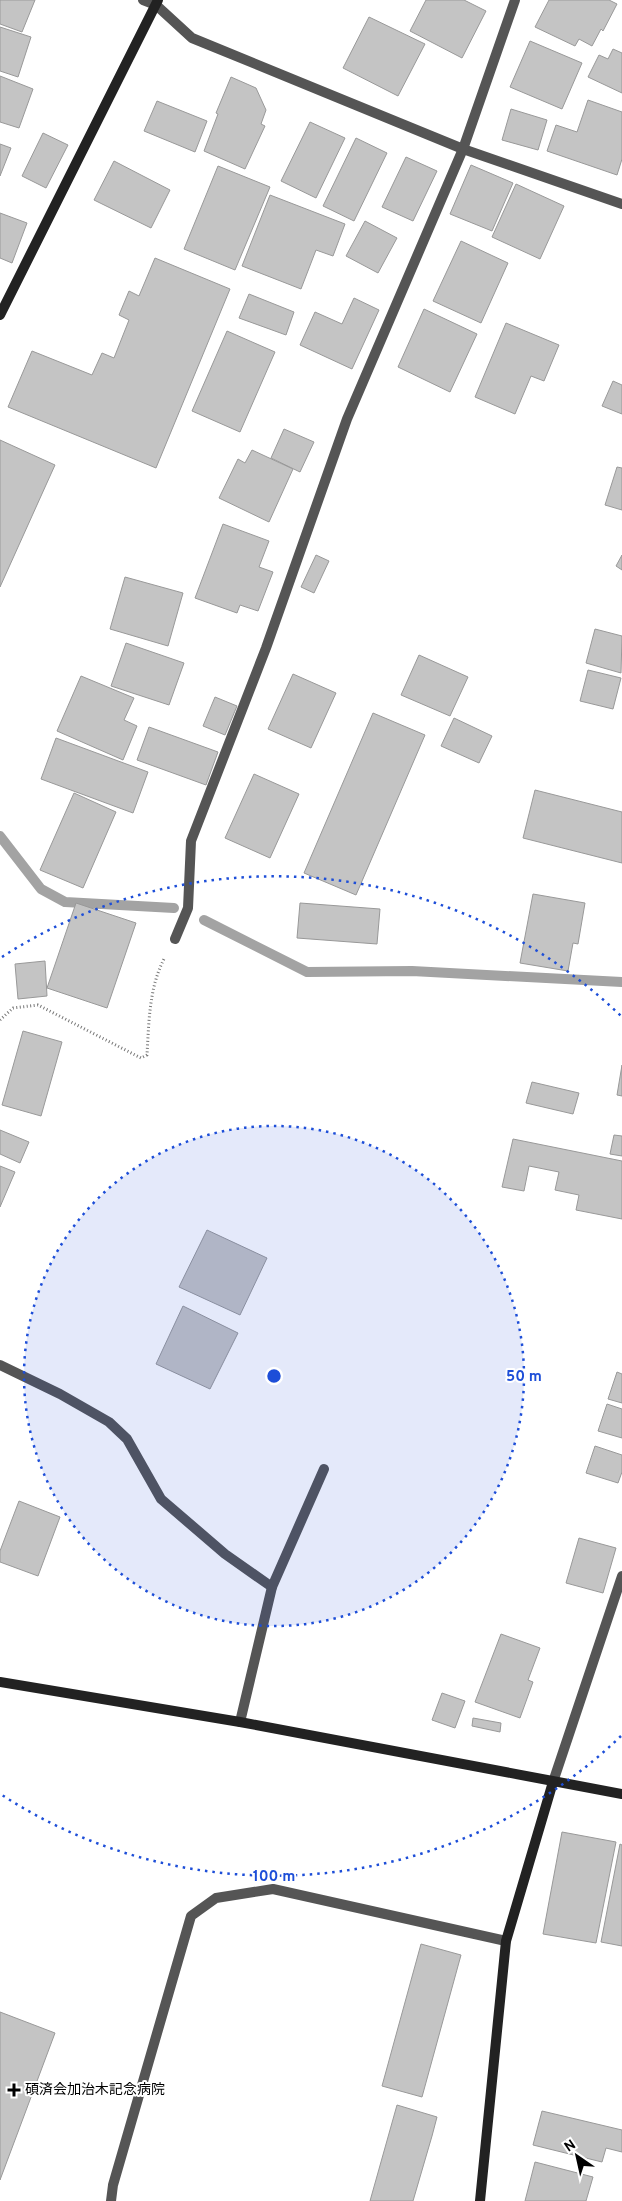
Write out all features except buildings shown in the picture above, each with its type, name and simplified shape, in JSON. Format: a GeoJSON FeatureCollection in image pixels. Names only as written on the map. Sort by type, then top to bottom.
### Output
{"type":"FeatureCollection","features":[{"type":"Feature","properties":{"kind":"street"},"geometry":{"type":"LineString","coordinates":[[143,0],[157,3],[192,38],[463,150],[622,204]]}},
{"type":"Feature","properties":{"kind":"street"},"geometry":{"type":"LineString","coordinates":[[175,939],[188,908],[191,841],[266,648],[347,419],[463,150],[515,0]]}},
{"type":"Feature","properties":{"kind":"street"},"geometry":{"type":"LineString","coordinates":[[0,315],[157,3]]}},
{"type":"Feature","properties":{"kind":"street"},"geometry":{"type":"LineString","coordinates":[[0,1365],[60,1394],[108,1422],[126,1439],[160,1500],[225,1554],[272,1587]]}},
{"type":"Feature","properties":{"kind":"street"},"geometry":{"type":"LineString","coordinates":[[240,1722],[272,1587],[324,1469]]}},
{"type":"Feature","properties":{"kind":"street"},"geometry":{"type":"LineString","coordinates":[[480,2201],[506,1941],[553,1782],[622,1576]]}},
{"type":"Feature","properties":{"kind":"street"},"geometry":{"type":"LineString","coordinates":[[0,1682],[240,1722],[622,1794]]}},
{"type":"Feature","properties":{"kind":"street"},"geometry":{"type":"LineString","coordinates":[[110,2201],[190,1916],[216,1898],[273,1890],[506,1941]]}},
{"type":"Feature","properties":{"kind":"path"},"geometry":{"type":"LineString","coordinates":[[0,1020],[13,1008],[38,1005],[141,1058],[147,1055],[149,1010],[157,973],[175,939]]}},
{"type":"Feature","properties":{"kind":"waterway"},"geometry":{"type":"LineString","coordinates":[[0,836],[41,889],[65,902],[174,908]]}},
{"type":"Feature","properties":{"kind":"waterway"},"geometry":{"type":"LineString","coordinates":[[204,920],[307,972],[412,971],[622,982]]}},
{"type":"Feature","properties":{"kind":"place","name":"碩済会加治木記念病院"},"geometry":{"type":"Point","coordinates":[14,2090]}}]}
